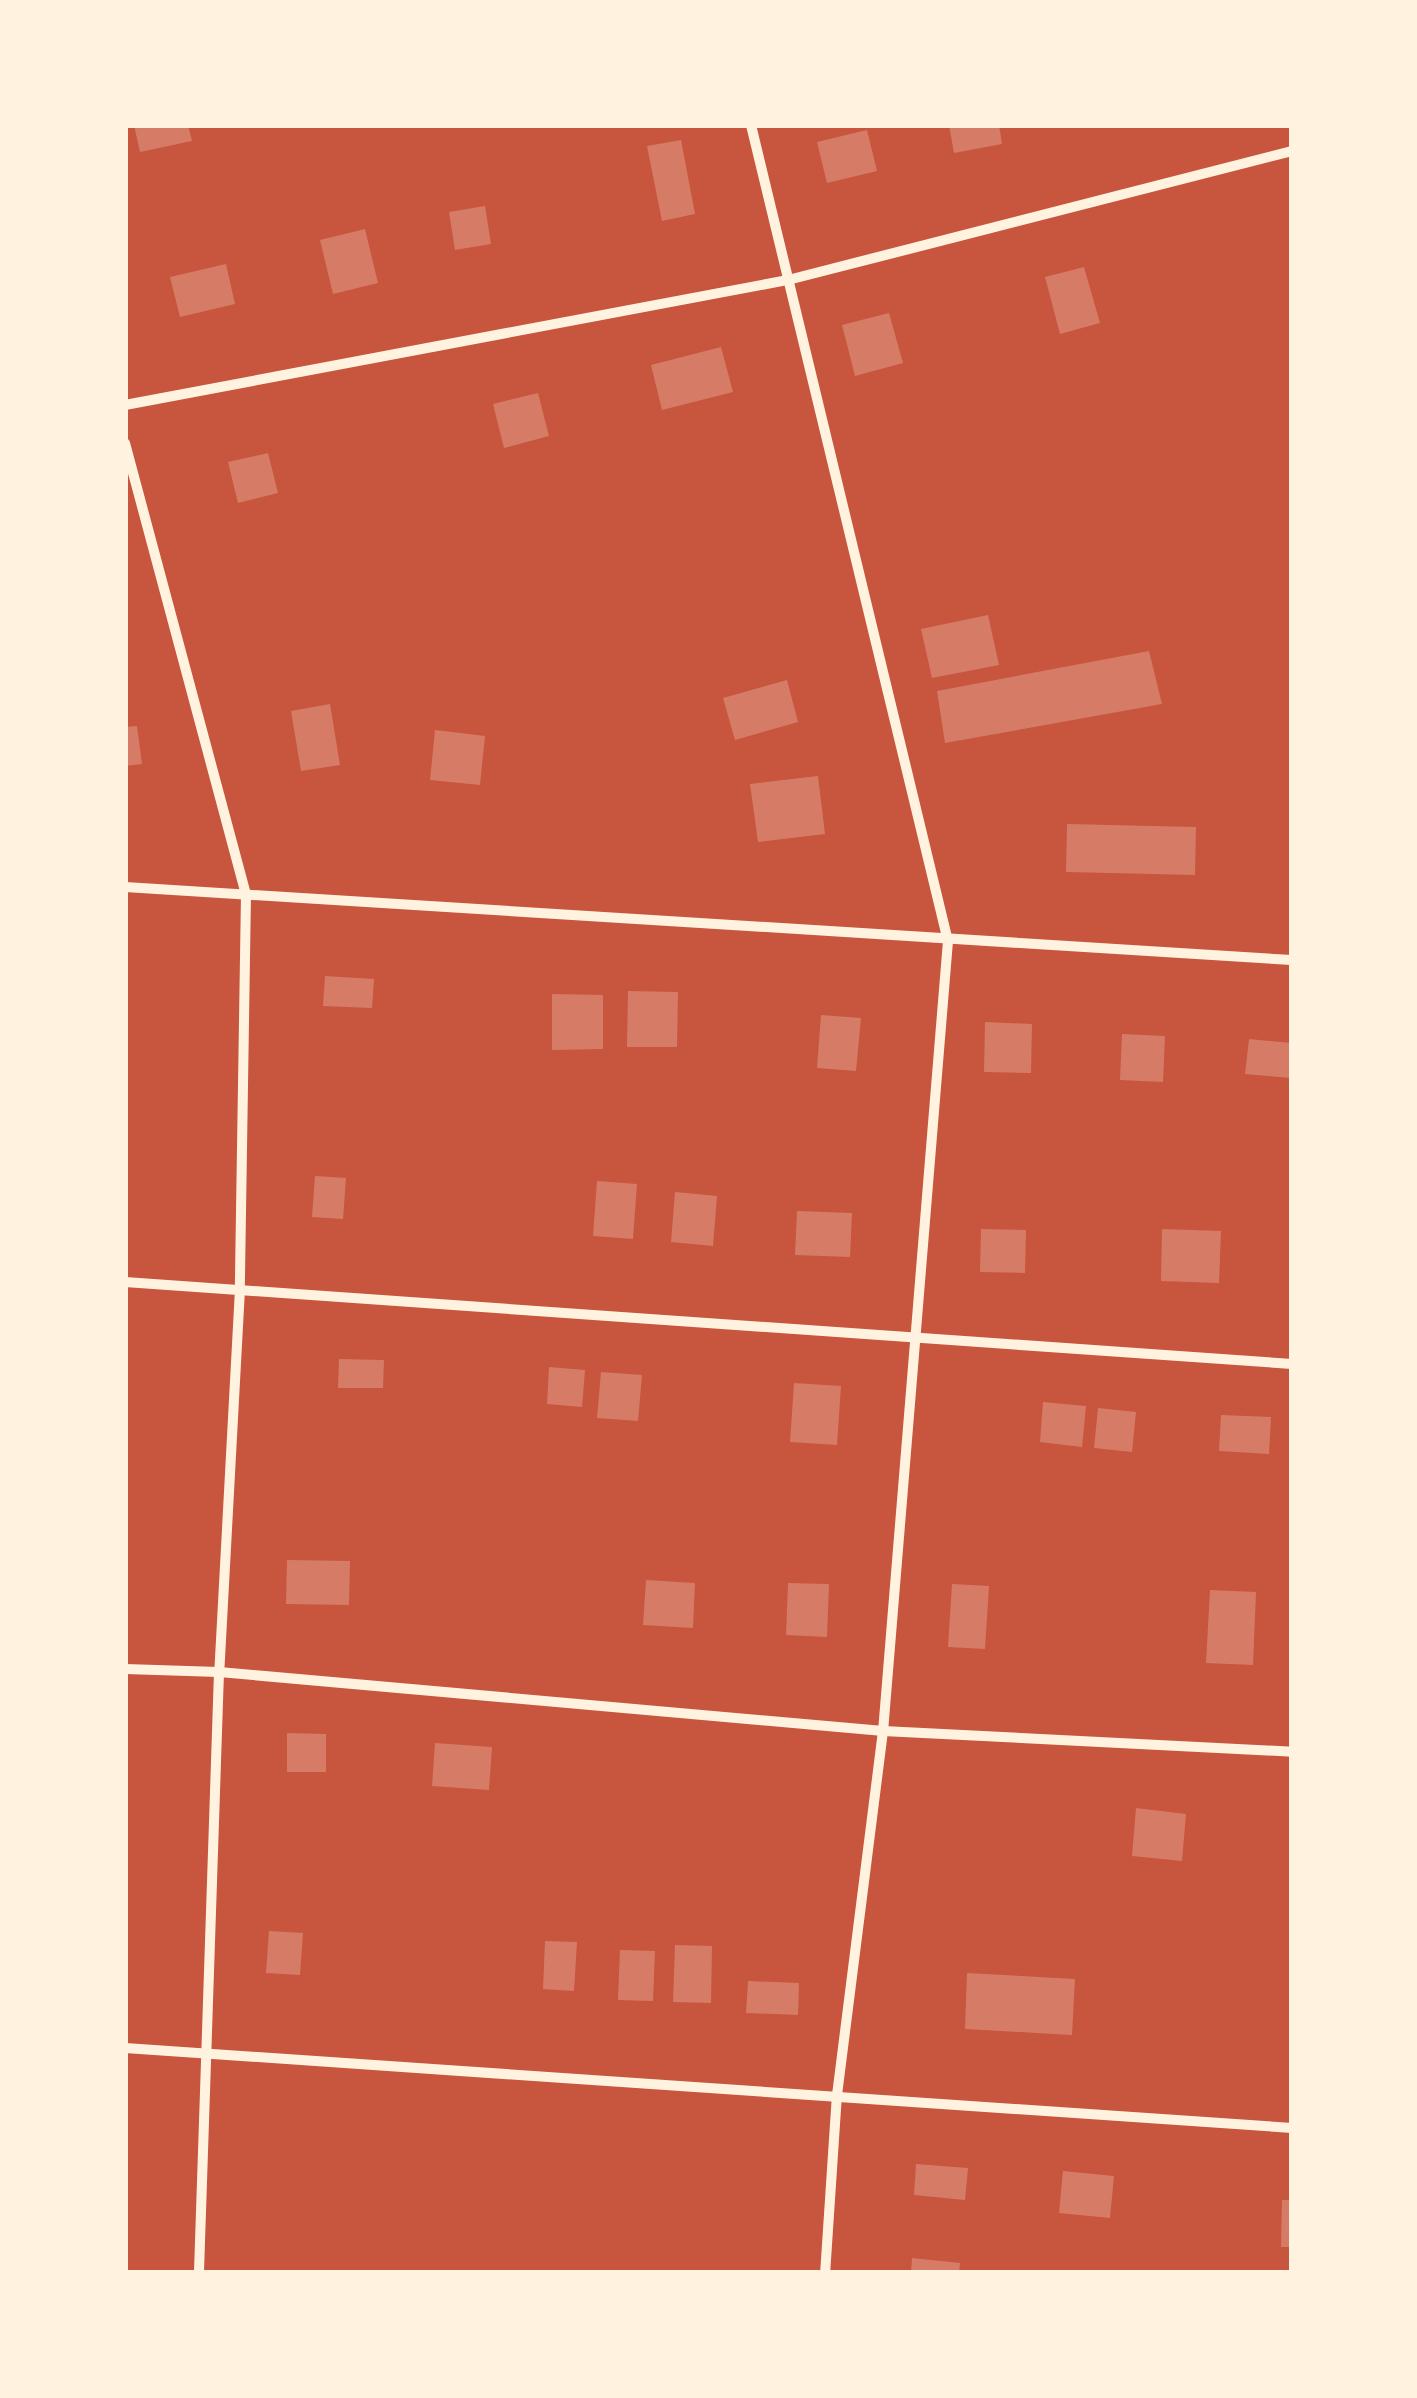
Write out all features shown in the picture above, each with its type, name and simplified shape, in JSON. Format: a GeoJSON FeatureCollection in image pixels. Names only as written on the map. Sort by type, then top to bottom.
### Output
{"type":"FeatureCollection","features":[{"type":"Feature","properties":{"kind":"street"},"geometry":{"type":"LineString","coordinates":[[751,125],[948,941],[883,1731],[837,2094],[825,2273]]}},
{"type":"Feature","properties":{"kind":"street"},"geometry":{"type":"LineString","coordinates":[[125,405],[788,280],[1292,151]]}},
{"type":"Feature","properties":{"kind":"street"},"geometry":{"type":"LineString","coordinates":[[125,443],[246,894],[240,1289],[219,1672],[200,2273]]}},
{"type":"Feature","properties":{"kind":"street"},"geometry":{"type":"LineString","coordinates":[[125,887],[1292,960]]}},
{"type":"Feature","properties":{"kind":"street"},"geometry":{"type":"LineString","coordinates":[[125,1282],[1292,1364]]}},
{"type":"Feature","properties":{"kind":"street"},"geometry":{"type":"LineString","coordinates":[[125,1669],[219,1672],[883,1731],[1292,1752]]}},
{"type":"Feature","properties":{"kind":"street"},"geometry":{"type":"LineString","coordinates":[[125,2048],[1292,2128]]}},
{"type":"Feature","properties":{"kind":"building"},"geometry":{"type":"Polygon","coordinates":[[[134,125],[188,125],[192,141],[140,152],[134,125]]]}},
{"type":"Feature","properties":{"kind":"building"},"geometry":{"type":"Polygon","coordinates":[[[949,125],[999,125],[1002,144],[954,153],[949,125]]]}},
{"type":"Feature","properties":{"kind":"building"},"geometry":{"type":"Polygon","coordinates":[[[867,130],[877,171],[827,183],[817,142],[867,130]]]}},
{"type":"Feature","properties":{"kind":"building"},"geometry":{"type":"Polygon","coordinates":[[[681,140],[695,214],[662,221],[647,146],[681,140]]]}},
{"type":"Feature","properties":{"kind":"building"},"geometry":{"type":"Polygon","coordinates":[[[485,206],[491,244],[455,250],[449,212],[485,206]]]}},
{"type":"Feature","properties":{"kind":"building"},"geometry":{"type":"Polygon","coordinates":[[[365,229],[378,283],[333,294],[320,240],[365,229]]]}},
{"type":"Feature","properties":{"kind":"building"},"geometry":{"type":"Polygon","coordinates":[[[226,264],[235,304],[180,317],[170,277],[226,264]]]}},
{"type":"Feature","properties":{"kind":"building"},"geometry":{"type":"Polygon","coordinates":[[[1084,267],[1100,323],[1060,334],[1045,277],[1084,267]]]}},
{"type":"Feature","properties":{"kind":"building"},"geometry":{"type":"Polygon","coordinates":[[[889,313],[903,363],[855,376],[842,325],[889,313]]]}},
{"type":"Feature","properties":{"kind":"building"},"geometry":{"type":"Polygon","coordinates":[[[721,347],[733,392],[662,410],[651,365],[721,347]]]}},
{"type":"Feature","properties":{"kind":"building"},"geometry":{"type":"Polygon","coordinates":[[[538,393],[549,436],[504,448],[493,404],[538,393]]]}},
{"type":"Feature","properties":{"kind":"building"},"geometry":{"type":"Polygon","coordinates":[[[268,453],[278,493],[238,503],[228,462],[268,453]]]}},
{"type":"Feature","properties":{"kind":"building"},"geometry":{"type":"Polygon","coordinates":[[[988,615],[999,665],[932,678],[921,629],[988,615]]]}},
{"type":"Feature","properties":{"kind":"building"},"geometry":{"type":"Polygon","coordinates":[[[1149,651],[1162,704],[945,743],[937,691],[1149,651]]]}},
{"type":"Feature","properties":{"kind":"building"},"geometry":{"type":"Polygon","coordinates":[[[787,680],[798,722],[735,740],[723,698],[787,680]]]}},
{"type":"Feature","properties":{"kind":"building"},"geometry":{"type":"Polygon","coordinates":[[[330,704],[340,765],[301,771],[291,711],[330,704]]]}},
{"type":"Feature","properties":{"kind":"building"},"geometry":{"type":"Polygon","coordinates":[[[137,726],[142,764],[125,766],[125,727],[137,726]]]}},
{"type":"Feature","properties":{"kind":"building"},"geometry":{"type":"Polygon","coordinates":[[[435,730],[485,736],[480,785],[430,780],[435,730]]]}},
{"type":"Feature","properties":{"kind":"building"},"geometry":{"type":"Polygon","coordinates":[[[818,776],[825,834],[758,842],[750,784],[818,776]]]}},
{"type":"Feature","properties":{"kind":"building"},"geometry":{"type":"Polygon","coordinates":[[[1067,824],[1196,827],[1195,875],[1066,872],[1067,824]]]}},
{"type":"Feature","properties":{"kind":"building"},"geometry":{"type":"Polygon","coordinates":[[[325,976],[374,979],[372,1008],[323,1006],[325,976]]]}},
{"type":"Feature","properties":{"kind":"building"},"geometry":{"type":"Polygon","coordinates":[[[628,991],[678,992],[677,1047],[627,1047],[628,991]]]}},
{"type":"Feature","properties":{"kind":"building"},"geometry":{"type":"Polygon","coordinates":[[[552,994],[603,995],[603,1049],[552,1050],[552,994]]]}},
{"type":"Feature","properties":{"kind":"building"},"geometry":{"type":"Polygon","coordinates":[[[821,1015],[861,1018],[856,1071],[817,1068],[821,1015]]]}},
{"type":"Feature","properties":{"kind":"building"},"geometry":{"type":"Polygon","coordinates":[[[985,1022],[1032,1024],[1031,1073],[984,1072],[985,1022]]]}},
{"type":"Feature","properties":{"kind":"building"},"geometry":{"type":"Polygon","coordinates":[[[1122,1034],[1165,1036],[1163,1082],[1120,1080],[1122,1034]]]}},
{"type":"Feature","properties":{"kind":"building"},"geometry":{"type":"Polygon","coordinates":[[[1249,1039],[1292,1043],[1291,1078],[1245,1074],[1249,1039]]]}},
{"type":"Feature","properties":{"kind":"building"},"geometry":{"type":"Polygon","coordinates":[[[315,1176],[346,1178],[343,1219],[312,1217],[315,1176]]]}},
{"type":"Feature","properties":{"kind":"building"},"geometry":{"type":"Polygon","coordinates":[[[597,1181],[637,1184],[633,1239],[593,1236],[597,1181]]]}},
{"type":"Feature","properties":{"kind":"building"},"geometry":{"type":"Polygon","coordinates":[[[675,1192],[717,1196],[713,1246],[671,1242],[675,1192]]]}},
{"type":"Feature","properties":{"kind":"building"},"geometry":{"type":"Polygon","coordinates":[[[797,1211],[852,1213],[850,1257],[795,1255],[797,1211]]]}},
{"type":"Feature","properties":{"kind":"building"},"geometry":{"type":"Polygon","coordinates":[[[981,1229],[1026,1230],[1025,1273],[980,1272],[981,1229]]]}},
{"type":"Feature","properties":{"kind":"building"},"geometry":{"type":"Polygon","coordinates":[[[1162,1229],[1221,1231],[1219,1283],[1161,1281],[1162,1229]]]}},
{"type":"Feature","properties":{"kind":"building"},"geometry":{"type":"Polygon","coordinates":[[[339,1359],[384,1360],[383,1388],[338,1388],[339,1359]]]}},
{"type":"Feature","properties":{"kind":"building"},"geometry":{"type":"Polygon","coordinates":[[[549,1367],[585,1370],[582,1407],[547,1404],[549,1367]]]}},
{"type":"Feature","properties":{"kind":"building"},"geometry":{"type":"Polygon","coordinates":[[[601,1372],[642,1375],[638,1421],[597,1418],[601,1372]]]}},
{"type":"Feature","properties":{"kind":"building"},"geometry":{"type":"Polygon","coordinates":[[[794,1383],[841,1386],[837,1445],[790,1442],[794,1383]]]}},
{"type":"Feature","properties":{"kind":"building"},"geometry":{"type":"Polygon","coordinates":[[[1043,1402],[1086,1406],[1082,1447],[1040,1442],[1043,1402]]]}},
{"type":"Feature","properties":{"kind":"building"},"geometry":{"type":"Polygon","coordinates":[[[1098,1408],[1136,1412],[1132,1452],[1094,1448],[1098,1408]]]}},
{"type":"Feature","properties":{"kind":"building"},"geometry":{"type":"Polygon","coordinates":[[[1221,1415],[1271,1417],[1269,1454],[1219,1451],[1221,1415]]]}},
{"type":"Feature","properties":{"kind":"building"},"geometry":{"type":"Polygon","coordinates":[[[287,1560],[350,1561],[349,1605],[286,1604],[287,1560]]]}},
{"type":"Feature","properties":{"kind":"building"},"geometry":{"type":"Polygon","coordinates":[[[646,1580],[695,1583],[693,1628],[643,1625],[646,1580]]]}},
{"type":"Feature","properties":{"kind":"building"},"geometry":{"type":"Polygon","coordinates":[[[788,1583],[829,1584],[827,1637],[786,1635],[788,1583]]]}},
{"type":"Feature","properties":{"kind":"building"},"geometry":{"type":"Polygon","coordinates":[[[952,1584],[989,1586],[985,1649],[948,1647],[952,1584]]]}},
{"type":"Feature","properties":{"kind":"building"},"geometry":{"type":"Polygon","coordinates":[[[1210,1590],[1256,1592],[1253,1665],[1206,1663],[1210,1590]]]}},
{"type":"Feature","properties":{"kind":"building"},"geometry":{"type":"Polygon","coordinates":[[[287,1733],[326,1734],[326,1772],[287,1772],[287,1733]]]}},
{"type":"Feature","properties":{"kind":"building"},"geometry":{"type":"Polygon","coordinates":[[[435,1743],[492,1747],[489,1790],[432,1786],[435,1743]]]}},
{"type":"Feature","properties":{"kind":"building"},"geometry":{"type":"Polygon","coordinates":[[[1136,1808],[1186,1814],[1182,1861],[1132,1856],[1136,1808]]]}},
{"type":"Feature","properties":{"kind":"building"},"geometry":{"type":"Polygon","coordinates":[[[269,1931],[303,1933],[300,1975],[266,1973],[269,1931]]]}},
{"type":"Feature","properties":{"kind":"building"},"geometry":{"type":"Polygon","coordinates":[[[545,1941],[577,1942],[574,1991],[543,1989],[545,1941]]]}},
{"type":"Feature","properties":{"kind":"building"},"geometry":{"type":"Polygon","coordinates":[[[675,1945],[712,1946],[711,2003],[673,2002],[675,1945]]]}},
{"type":"Feature","properties":{"kind":"building"},"geometry":{"type":"Polygon","coordinates":[[[620,1950],[655,1951],[653,2001],[618,2000],[620,1950]]]}},
{"type":"Feature","properties":{"kind":"building"},"geometry":{"type":"Polygon","coordinates":[[[967,1973],[1075,1979],[1072,2035],[965,2029],[967,1973]]]}},
{"type":"Feature","properties":{"kind":"building"},"geometry":{"type":"Polygon","coordinates":[[[748,1981],[799,1983],[798,2015],[746,2013],[748,1981]]]}},
{"type":"Feature","properties":{"kind":"building"},"geometry":{"type":"Polygon","coordinates":[[[916,2164],[968,2168],[965,2200],[914,2195],[916,2164]]]}},
{"type":"Feature","properties":{"kind":"building"},"geometry":{"type":"Polygon","coordinates":[[[1063,2171],[1114,2176],[1110,2218],[1059,2213],[1063,2171]]]}},
{"type":"Feature","properties":{"kind":"building"},"geometry":{"type":"Polygon","coordinates":[[[1282,2200],[1292,2200],[1292,2247],[1281,2247],[1282,2200]]]}},
{"type":"Feature","properties":{"kind":"building"},"geometry":{"type":"Polygon","coordinates":[[[912,2258],[960,2263],[959,2273],[911,2273],[912,2258]]]}}]}
